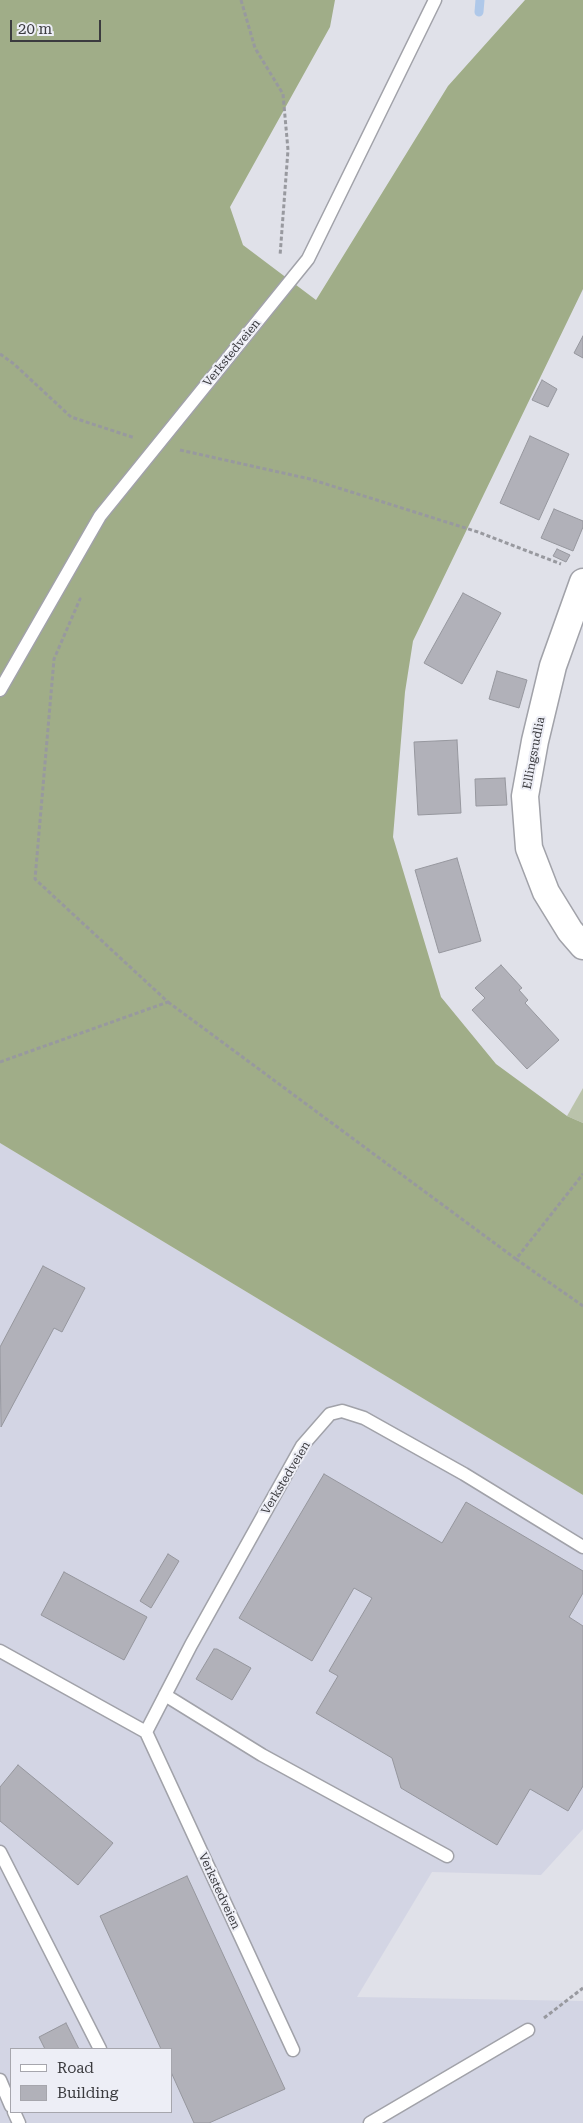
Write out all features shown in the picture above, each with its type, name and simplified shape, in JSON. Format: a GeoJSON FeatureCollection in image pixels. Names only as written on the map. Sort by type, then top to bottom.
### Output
{"type":"FeatureCollection","features":[{"type":"Feature","properties":{"kind":"street","name":"Ellingsrudlia"},"geometry":{"type":"LineString","coordinates":[[574,574],[535,741],[525,796],[530,848],[546,892],[570,931],[583,946]]}},
{"type":"Feature","properties":{"kind":"lane","name":"Verkstedveien"},"geometry":{"type":"LineString","coordinates":[[0,690],[100,516],[308,259],[435,0]]}},
{"type":"Feature","properties":{"kind":"lane","name":"Verkstedveien"},"geometry":{"type":"LineString","coordinates":[[293,2050],[146,1732],[302,1446],[330,1414],[342,1411],[364,1418],[464,1474],[583,1547]]}},
{"type":"Feature","properties":{"kind":"lane"},"geometry":{"type":"LineString","coordinates":[[0,1651],[146,1732]]}},
{"type":"Feature","properties":{"kind":"lane"},"geometry":{"type":"LineString","coordinates":[[165,1695],[262,1755],[447,1856]]}},
{"type":"Feature","properties":{"kind":"lane"},"geometry":{"type":"LineString","coordinates":[[0,1852],[99,2048]]}},
{"type":"Feature","properties":{"kind":"lane"},"geometry":{"type":"LineString","coordinates":[[370,2123],[528,2030]]}},
{"type":"Feature","properties":{"kind":"lane"},"geometry":{"type":"LineString","coordinates":[[0,2080],[10,2104]]}},
{"type":"Feature","properties":{"kind":"path"},"geometry":{"type":"LineString","coordinates":[[241,0],[255,48],[283,94],[288,150],[277,297]]}},
{"type":"Feature","properties":{"kind":"path"},"geometry":{"type":"LineString","coordinates":[[0,354],[71,417],[157,445],[310,479],[478,532],[574,574]]}},
{"type":"Feature","properties":{"kind":"path"},"geometry":{"type":"LineString","coordinates":[[59,587],[80,600],[54,659],[35,878],[168,1002],[516,1259],[583,1306]]}},
{"type":"Feature","properties":{"kind":"path"},"geometry":{"type":"LineString","coordinates":[[0,1062],[168,1002]]}},
{"type":"Feature","properties":{"kind":"path"},"geometry":{"type":"LineString","coordinates":[[516,1259],[583,1174]]}},
{"type":"Feature","properties":{"kind":"path"},"geometry":{"type":"LineString","coordinates":[[528,2030],[583,1988]]}},
{"type":"Feature","properties":{"kind":"shaded area"},"geometry":{"type":"Polygon","coordinates":[[[0,1143],[583,1495],[583,1829],[541,1875],[432,1872],[357,1997],[583,2001],[583,2123],[0,2123],[0,1143]]]}},
{"type":"Feature","properties":{"kind":"green space"},"geometry":{"type":"Polygon","coordinates":[[[0,0],[335,0],[330,27],[230,207],[243,245],[316,300],[448,86],[525,0],[583,0],[583,289],[413,641],[405,692],[393,837],[441,997],[496,1064],[567,1116],[583,1123],[583,1495],[0,1143],[0,0]]]}},
{"type":"Feature","properties":{"kind":"green space"},"geometry":{"type":"Polygon","coordinates":[[[583,1088],[583,1123],[567,1116],[583,1088]]]}},
{"type":"Feature","properties":{"kind":"building"},"geometry":{"type":"Polygon","coordinates":[[[583,336],[583,358],[574,353],[583,336]]]}},
{"type":"Feature","properties":{"kind":"building"},"geometry":{"type":"Polygon","coordinates":[[[542,380],[557,389],[548,407],[532,400],[542,380]]]}},
{"type":"Feature","properties":{"kind":"building"},"geometry":{"type":"Polygon","coordinates":[[[530,436],[569,454],[539,520],[500,503],[530,436]]]}},
{"type":"Feature","properties":{"kind":"building"},"geometry":{"type":"Polygon","coordinates":[[[554,509],[583,521],[583,527],[573,551],[541,538],[554,509]]]}},
{"type":"Feature","properties":{"kind":"building"},"geometry":{"type":"Polygon","coordinates":[[[557,549],[570,555],[566,562],[553,556],[557,549]]]}},
{"type":"Feature","properties":{"kind":"building"},"geometry":{"type":"Polygon","coordinates":[[[463,593],[501,613],[462,684],[424,663],[463,593]]]}},
{"type":"Feature","properties":{"kind":"building"},"geometry":{"type":"Polygon","coordinates":[[[497,671],[527,680],[519,708],[489,699],[497,671]]]}},
{"type":"Feature","properties":{"kind":"building"},"geometry":{"type":"Polygon","coordinates":[[[457,740],[461,813],[418,815],[414,742],[457,740]]]}},
{"type":"Feature","properties":{"kind":"building"},"geometry":{"type":"Polygon","coordinates":[[[505,778],[507,805],[476,806],[475,779],[505,778]]]}},
{"type":"Feature","properties":{"kind":"building"},"geometry":{"type":"Polygon","coordinates":[[[457,858],[481,941],[439,953],[415,870],[457,858]]]}},
{"type":"Feature","properties":{"kind":"building"},"geometry":{"type":"Polygon","coordinates":[[[501,965],[522,988],[519,990],[528,1000],[525,1003],[559,1040],[527,1069],[472,1010],[485,998],[475,988],[501,965]]]}},
{"type":"Feature","properties":{"kind":"building"},"geometry":{"type":"Polygon","coordinates":[[[43,1266],[85,1288],[62,1332],[54,1328],[1,1427],[0,1347],[43,1266]]]}},
{"type":"Feature","properties":{"kind":"building"},"geometry":{"type":"Polygon","coordinates":[[[324,1474],[442,1543],[466,1502],[583,1571],[583,1593],[569,1617],[583,1626],[583,1786],[568,1811],[530,1789],[497,1845],[401,1788],[392,1758],[316,1713],[338,1676],[329,1671],[372,1598],[354,1588],[312,1661],[239,1618],[324,1474]]]}},
{"type":"Feature","properties":{"kind":"building"},"geometry":{"type":"Polygon","coordinates":[[[168,1554],[179,1561],[151,1608],[140,1601],[168,1554]]]}},
{"type":"Feature","properties":{"kind":"building"},"geometry":{"type":"Polygon","coordinates":[[[64,1572],[147,1617],[124,1660],[41,1615],[64,1572]]]}},
{"type":"Feature","properties":{"kind":"building"},"geometry":{"type":"Polygon","coordinates":[[[214,1649],[251,1668],[232,1700],[196,1679],[214,1649]]]}},
{"type":"Feature","properties":{"kind":"building"},"geometry":{"type":"Polygon","coordinates":[[[18,1765],[113,1843],[78,1885],[0,1821],[0,1787],[18,1765]]]}},
{"type":"Feature","properties":{"kind":"building"},"geometry":{"type":"Polygon","coordinates":[[[187,1876],[285,2089],[209,2123],[194,2123],[172,2074],[172,2048],[161,2048],[100,1916],[187,1876]]]}},
{"type":"Feature","properties":{"kind":"building"},"geometry":{"type":"Polygon","coordinates":[[[66,2023],[78,2048],[44,2048],[39,2037],[66,2023]]]}},
{"type":"Feature","properties":{"kind":"waterway"},"geometry":{"type":"LineString","coordinates":[[479,12],[480,0]]}}]}
